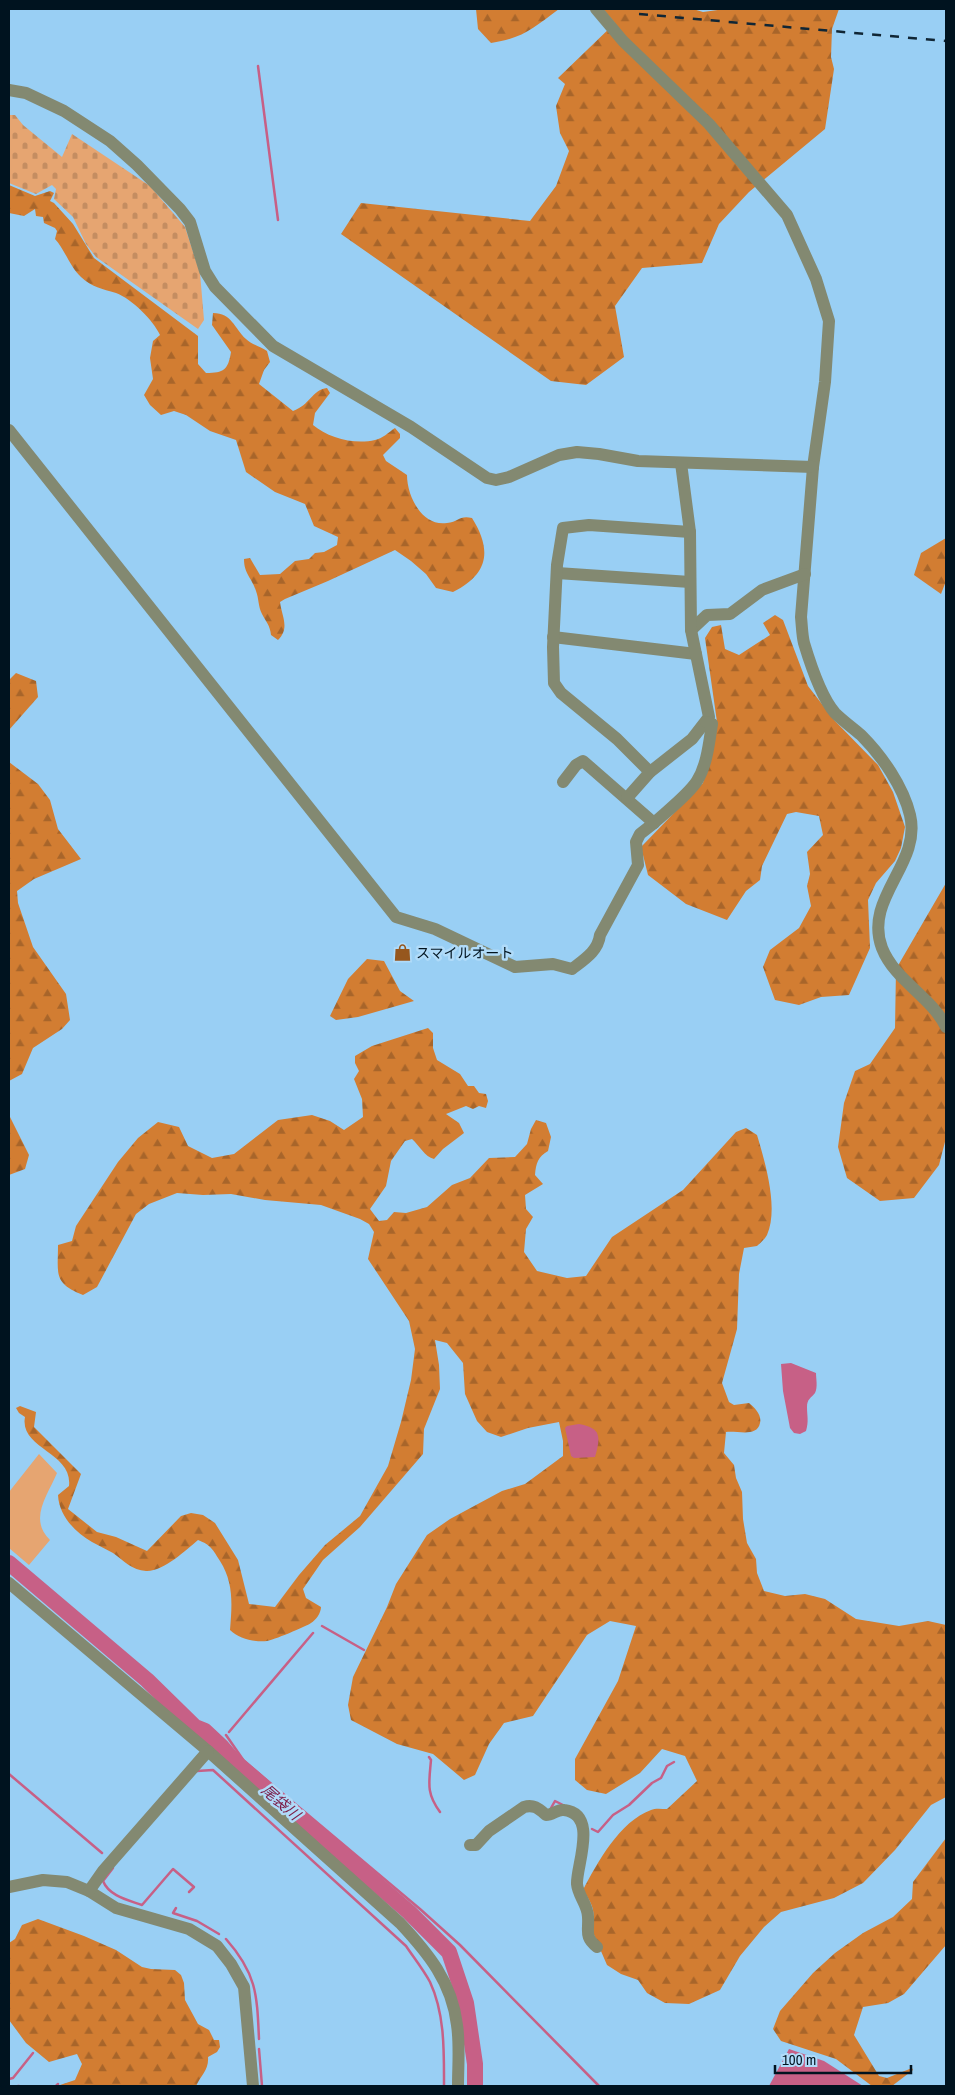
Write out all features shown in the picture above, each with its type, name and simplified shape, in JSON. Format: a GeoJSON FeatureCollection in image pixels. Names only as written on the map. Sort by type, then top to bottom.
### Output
{"type":"FeatureCollection","features":[{"type":"Feature","properties":{"kind":"street"},"geometry":{"type":"LineString","coordinates":[[596,9],[623,41],[709,124],[787,215],[816,279],[829,321],[825,382],[813,466],[801,617],[804,642],[824,694],[834,712],[862,736],[883,759],[910,815],[911,832],[908,849],[879,911],[878,927],[882,948],[901,977],[941,1016],[946,1027]]}},
{"type":"Feature","properties":{"kind":"street"},"geometry":{"type":"LineString","coordinates":[[9,90],[26,93],[64,111],[110,141],[136,165],[180,209],[190,222],[205,271],[215,287],[273,346],[411,426],[487,478],[496,480],[510,476],[559,455],[577,452],[638,461],[813,466]]}},
{"type":"Feature","properties":{"kind":"street"},"geometry":{"type":"LineString","coordinates":[[9,430],[396,917],[435,929],[515,967],[553,964],[572,969],[598,945],[600,934],[638,865],[636,842],[640,834],[697,782],[703,767],[712,724],[706,722]]}},
{"type":"Feature","properties":{"kind":"street"},"geometry":{"type":"LineString","coordinates":[[627,798],[650,772],[692,739],[709,717],[691,630],[690,532],[681,463]]}},
{"type":"Feature","properties":{"kind":"street"},"geometry":{"type":"LineString","coordinates":[[650,772],[617,739],[561,693],[554,683],[557,574],[563,528],[589,524],[690,532]]}},
{"type":"Feature","properties":{"kind":"street"},"geometry":{"type":"LineString","coordinates":[[557,574],[690,582]]}},
{"type":"Feature","properties":{"kind":"street"},"geometry":{"type":"LineString","coordinates":[[691,630],[707,615],[730,614],[762,590],[805,574]]}},
{"type":"Feature","properties":{"kind":"street"},"geometry":{"type":"LineString","coordinates":[[554,637],[696,654]]}},
{"type":"Feature","properties":{"kind":"street"},"geometry":{"type":"LineString","coordinates":[[563,782],[576,764],[583,761],[654,823]]}},
{"type":"Feature","properties":{"kind":"street"},"geometry":{"type":"LineString","coordinates":[[9,1583],[208,1751],[400,1923],[432,1959],[451,2000],[457,2025],[458,2086]]}},
{"type":"Feature","properties":{"kind":"street"},"geometry":{"type":"LineString","coordinates":[[89,1891],[103,1871],[208,1751]]}},
{"type":"Feature","properties":{"kind":"street"},"geometry":{"type":"LineString","coordinates":[[470,1844],[476,1845],[490,1831],[524,1807],[530,1805],[546,1815],[552,1815],[559,1810],[572,1813],[578,1819],[584,1837],[577,1884],[587,1911],[587,1928],[590,1942],[597,1948]]}},
{"type":"Feature","properties":{"kind":"street"},"geometry":{"type":"LineString","coordinates":[[9,1887],[28,1882],[50,1880],[67,1882],[89,1891],[116,1908],[189,1929],[206,1938],[224,1955],[238,1974],[244,1987],[253,2086]]}},
{"type":"Feature","properties":{"kind":"green space"},"geometry":{"type":"Polygon","coordinates":[[[476,9],[559,9],[535,27],[520,35],[491,43],[478,29],[476,9]]]}},
{"type":"Feature","properties":{"kind":"green space"},"geometry":{"type":"Polygon","coordinates":[[[603,9],[693,9],[703,12],[725,9],[839,9],[832,29],[831,57],[834,69],[825,129],[749,192],[719,224],[702,263],[642,268],[615,306],[624,357],[586,385],[551,381],[341,234],[361,203],[530,221],[556,186],[569,151],[560,133],[556,106],[565,84],[558,78],[615,23],[603,9]]]}},
{"type":"Feature","properties":{"kind":"green space"},"geometry":{"type":"Polygon","coordinates":[[[9,115],[15,115],[23,125],[62,157],[72,134],[150,186],[185,227],[200,273],[204,320],[198,329],[96,257],[86,244],[73,217],[54,199],[56,189],[52,185],[36,194],[9,183],[9,115]]]}},
{"type":"Feature","properties":{"kind":"green space"},"geometry":{"type":"Polygon","coordinates":[[[9,185],[35,196],[50,191],[54,193],[50,201],[73,224],[94,258],[198,336],[198,364],[206,373],[221,371],[227,367],[230,358],[231,352],[212,325],[213,313],[219,314],[229,318],[248,341],[267,351],[270,362],[264,370],[259,384],[293,411],[322,389],[327,388],[330,393],[315,413],[313,425],[319,430],[334,437],[359,442],[378,439],[395,428],[400,434],[400,438],[383,455],[386,461],[407,475],[413,500],[423,515],[438,523],[447,523],[464,517],[472,518],[483,541],[484,551],[484,560],[474,577],[453,592],[436,588],[426,574],[395,550],[280,602],[284,631],[278,640],[271,635],[269,626],[261,611],[257,594],[245,568],[244,559],[250,558],[260,575],[280,574],[295,561],[309,559],[315,553],[324,552],[337,545],[338,537],[314,526],[305,504],[275,492],[246,472],[236,440],[210,431],[186,415],[174,411],[161,415],[150,405],[144,395],[153,379],[150,358],[153,341],[160,335],[157,329],[129,300],[93,285],[81,277],[55,239],[57,231],[55,228],[44,223],[43,217],[36,216],[35,209],[24,216],[9,213],[9,185]]]}},
{"type":"Feature","properties":{"kind":"green space"},"geometry":{"type":"Polygon","coordinates":[[[946,538],[946,581],[941,594],[914,575],[921,553],[946,538]]]}},
{"type":"Feature","properties":{"kind":"green space"},"geometry":{"type":"Polygon","coordinates":[[[775,615],[783,620],[808,686],[835,721],[878,765],[893,792],[905,827],[901,848],[895,861],[876,883],[868,900],[870,948],[849,995],[821,997],[799,1005],[775,1000],[763,967],[770,950],[799,928],[811,906],[807,886],[810,874],[807,852],[823,835],[819,816],[796,812],[787,814],[762,866],[760,880],[746,891],[727,920],[686,904],[648,875],[641,847],[703,783],[717,722],[705,638],[712,627],[721,625],[725,649],[739,655],[770,635],[763,623],[775,615]]]}},
{"type":"Feature","properties":{"kind":"green space"},"geometry":{"type":"Polygon","coordinates":[[[16,673],[36,681],[38,697],[9,730],[9,680],[16,673]]]}},
{"type":"Feature","properties":{"kind":"green space"},"geometry":{"type":"Polygon","coordinates":[[[9,762],[38,784],[50,800],[58,829],[81,859],[34,879],[17,891],[18,903],[33,947],[66,994],[70,1020],[62,1029],[33,1048],[22,1074],[9,1081],[9,762]]]}},
{"type":"Feature","properties":{"kind":"green space"},"geometry":{"type":"Polygon","coordinates":[[[946,883],[946,1138],[939,1165],[914,1198],[880,1201],[847,1178],[838,1147],[844,1103],[855,1071],[870,1064],[895,1028],[896,969],[946,883]]]}},
{"type":"Feature","properties":{"kind":"green space"},"geometry":{"type":"Polygon","coordinates":[[[367,959],[384,961],[400,991],[414,1001],[358,1017],[336,1020],[330,1016],[348,979],[367,959]]]}},
{"type":"Feature","properties":{"kind":"green space"},"geometry":{"type":"Polygon","coordinates":[[[428,1028],[433,1033],[433,1048],[437,1060],[460,1074],[468,1086],[474,1086],[479,1093],[486,1094],[488,1101],[486,1108],[479,1106],[473,1109],[466,1106],[446,1114],[459,1123],[464,1133],[443,1149],[434,1159],[425,1153],[412,1139],[405,1141],[391,1161],[386,1186],[370,1209],[379,1221],[387,1220],[394,1212],[406,1213],[427,1207],[452,1185],[470,1178],[489,1158],[515,1157],[527,1144],[531,1129],[536,1120],[546,1123],[551,1137],[548,1151],[540,1158],[536,1167],[535,1175],[543,1184],[525,1195],[526,1209],[533,1217],[526,1229],[524,1252],[537,1271],[567,1278],[586,1276],[612,1237],[683,1190],[736,1132],[746,1128],[757,1135],[770,1185],[772,1212],[766,1236],[757,1246],[744,1248],[739,1274],[737,1329],[722,1383],[729,1402],[734,1405],[749,1403],[756,1409],[760,1417],[758,1428],[751,1432],[726,1432],[724,1453],[734,1465],[736,1478],[742,1492],[743,1519],[747,1543],[756,1559],[757,1573],[764,1591],[785,1596],[805,1594],[825,1599],[856,1619],[899,1626],[928,1621],[946,1625],[946,1797],[931,1805],[895,1850],[863,1883],[834,1898],[781,1912],[764,1927],[740,1956],[720,1990],[689,2004],[665,2003],[647,1993],[638,1980],[621,1974],[607,1965],[591,1928],[594,1917],[593,1908],[583,1890],[602,1856],[629,1823],[651,1810],[667,1809],[697,1781],[685,1756],[662,1749],[640,1773],[606,1794],[587,1790],[575,1780],[575,1759],[618,1681],[636,1626],[610,1621],[587,1635],[533,1716],[504,1723],[489,1744],[475,1775],[464,1780],[433,1754],[397,1744],[351,1720],[348,1705],[353,1677],[396,1584],[427,1535],[450,1519],[502,1491],[525,1484],[563,1456],[563,1441],[559,1422],[528,1428],[501,1437],[487,1432],[477,1421],[465,1394],[463,1363],[447,1343],[435,1340],[440,1389],[424,1429],[423,1454],[360,1527],[323,1560],[303,1589],[306,1598],[321,1607],[316,1618],[311,1623],[296,1630],[270,1640],[262,1641],[242,1638],[230,1630],[231,1594],[228,1578],[225,1569],[211,1548],[206,1544],[198,1540],[167,1564],[160,1568],[146,1571],[132,1567],[113,1553],[86,1538],[74,1528],[61,1510],[58,1495],[69,1486],[68,1475],[63,1465],[30,1436],[25,1428],[25,1417],[16,1408],[20,1406],[36,1412],[34,1427],[81,1474],[68,1509],[97,1532],[116,1537],[147,1551],[181,1516],[191,1513],[203,1515],[215,1523],[238,1560],[249,1604],[275,1607],[325,1545],[360,1516],[388,1466],[401,1422],[411,1380],[415,1349],[409,1321],[368,1259],[374,1232],[369,1224],[360,1219],[321,1205],[265,1200],[231,1194],[203,1195],[177,1193],[149,1204],[136,1214],[97,1287],[83,1295],[66,1286],[59,1276],[58,1245],[72,1241],[76,1226],[118,1162],[138,1138],[158,1122],[179,1127],[188,1146],[212,1158],[234,1154],[278,1120],[312,1115],[330,1121],[344,1130],[363,1117],[362,1099],[354,1079],[359,1071],[355,1063],[355,1056],[372,1046],[428,1028]]]}},
{"type":"Feature","properties":{"kind":"green space"},"geometry":{"type":"Polygon","coordinates":[[[9,1115],[29,1155],[25,1169],[9,1175],[9,1115]]]}},
{"type":"Feature","properties":{"kind":"green space"},"geometry":{"type":"Polygon","coordinates":[[[39,1454],[57,1473],[45,1498],[40,1515],[44,1532],[50,1540],[29,1565],[9,1548],[9,1492],[39,1454]]]}},
{"type":"Feature","properties":{"kind":"green space"},"geometry":{"type":"Polygon","coordinates":[[[946,1838],[946,1945],[904,1994],[888,2003],[863,2007],[854,2035],[879,2076],[887,2078],[912,2068],[913,2070],[892,2086],[872,2086],[836,2059],[781,2041],[773,2029],[780,2011],[813,1973],[835,1953],[863,1933],[893,1917],[912,1899],[913,1882],[946,1838]]]}},
{"type":"Feature","properties":{"kind":"green space"},"geometry":{"type":"Polygon","coordinates":[[[38,1919],[116,1950],[142,1967],[175,1970],[181,1975],[184,1983],[185,2000],[198,2024],[209,2030],[214,2040],[219,2040],[220,2047],[217,2052],[208,2057],[206,2069],[196,2086],[57,2086],[75,2080],[82,2064],[77,2054],[49,2062],[26,2043],[9,2020],[9,1943],[15,1939],[22,1925],[38,1919]]]}},
{"type":"Feature","properties":{"kind":"shaded area"},"geometry":{"type":"Polygon","coordinates":[[[791,1363],[816,1373],[816,1391],[807,1404],[808,1421],[806,1431],[800,1434],[794,1433],[790,1428],[783,1391],[781,1364],[791,1363]]]}},
{"type":"Feature","properties":{"kind":"shaded area"},"geometry":{"type":"Polygon","coordinates":[[[579,1424],[592,1428],[598,1434],[595,1457],[574,1458],[571,1456],[565,1428],[579,1424]]]}},
{"type":"Feature","properties":{"kind":"shaded area"},"geometry":{"type":"Polygon","coordinates":[[[789,2049],[824,2061],[863,2086],[769,2086],[789,2049]]]}},
{"type":"Feature","properties":{"kind":"waterway"},"geometry":{"type":"LineString","coordinates":[[258,66],[278,220]]}},
{"type":"Feature","properties":{"kind":"waterway","name":"尾袋川"},"geometry":{"type":"LineString","coordinates":[[9,1563],[147,1680],[195,1727],[205,1731],[233,1760],[409,1912],[449,1952],[466,2003],[475,2064],[475,2086]]}},
{"type":"Feature","properties":{"kind":"waterway"},"geometry":{"type":"LineString","coordinates":[[322,1626],[364,1650]]}},
{"type":"Feature","properties":{"kind":"waterway"},"geometry":{"type":"LineString","coordinates":[[229,1732],[313,1633]]}},
{"type":"Feature","properties":{"kind":"waterway"},"geometry":{"type":"LineString","coordinates":[[226,1735],[244,1761],[460,1945],[599,2086]]}},
{"type":"Feature","properties":{"kind":"waterway","name":"尾袋川"},"geometry":{"type":"LineString","coordinates":[[217,1746],[221,1741]]}},
{"type":"Feature","properties":{"kind":"waterway"},"geometry":{"type":"LineString","coordinates":[[429,1757],[431,1760],[430,1793],[440,1812]]}},
{"type":"Feature","properties":{"kind":"waterway"},"geometry":{"type":"LineString","coordinates":[[592,1829],[598,1832],[613,1815],[629,1805],[652,1783],[661,1778],[667,1766],[674,1762]]}},
{"type":"Feature","properties":{"kind":"waterway"},"geometry":{"type":"LineString","coordinates":[[197,1771],[213,1770],[406,1946],[430,1982],[439,2007],[443,2033],[444,2086]]}},
{"type":"Feature","properties":{"kind":"waterway"},"geometry":{"type":"LineString","coordinates":[[9,1774],[102,1853]]}},
{"type":"Feature","properties":{"kind":"waterway"},"geometry":{"type":"LineString","coordinates":[[551,1808],[555,1801],[563,1805]]}},
{"type":"Feature","properties":{"kind":"waterway"},"geometry":{"type":"LineString","coordinates":[[113,1868],[103,1881],[106,1886],[114,1894],[142,1905],[173,1869],[194,1887],[189,1892]]}},
{"type":"Feature","properties":{"kind":"waterway"},"geometry":{"type":"LineString","coordinates":[[176,1908],[173,1913],[197,1921],[219,1934]]}},
{"type":"Feature","properties":{"kind":"waterway"},"geometry":{"type":"LineString","coordinates":[[226,1939],[250,1974],[256,1997],[259,2039]]}},
{"type":"Feature","properties":{"kind":"waterway"},"geometry":{"type":"LineString","coordinates":[[259,2049],[262,2086]]}},
{"type":"Feature","properties":{"kind":"waterway"},"geometry":{"type":"LineString","coordinates":[[9,2079],[13,2078],[33,2053]]}},
{"type":"Feature","properties":{"kind":"railway"},"geometry":{"type":"LineString","coordinates":[[639,14],[946,41]]}},
{"type":"Feature","properties":{"kind":"place","name":"スマイルオート"},"geometry":{"type":"Point","coordinates":[402,953]}}]}
